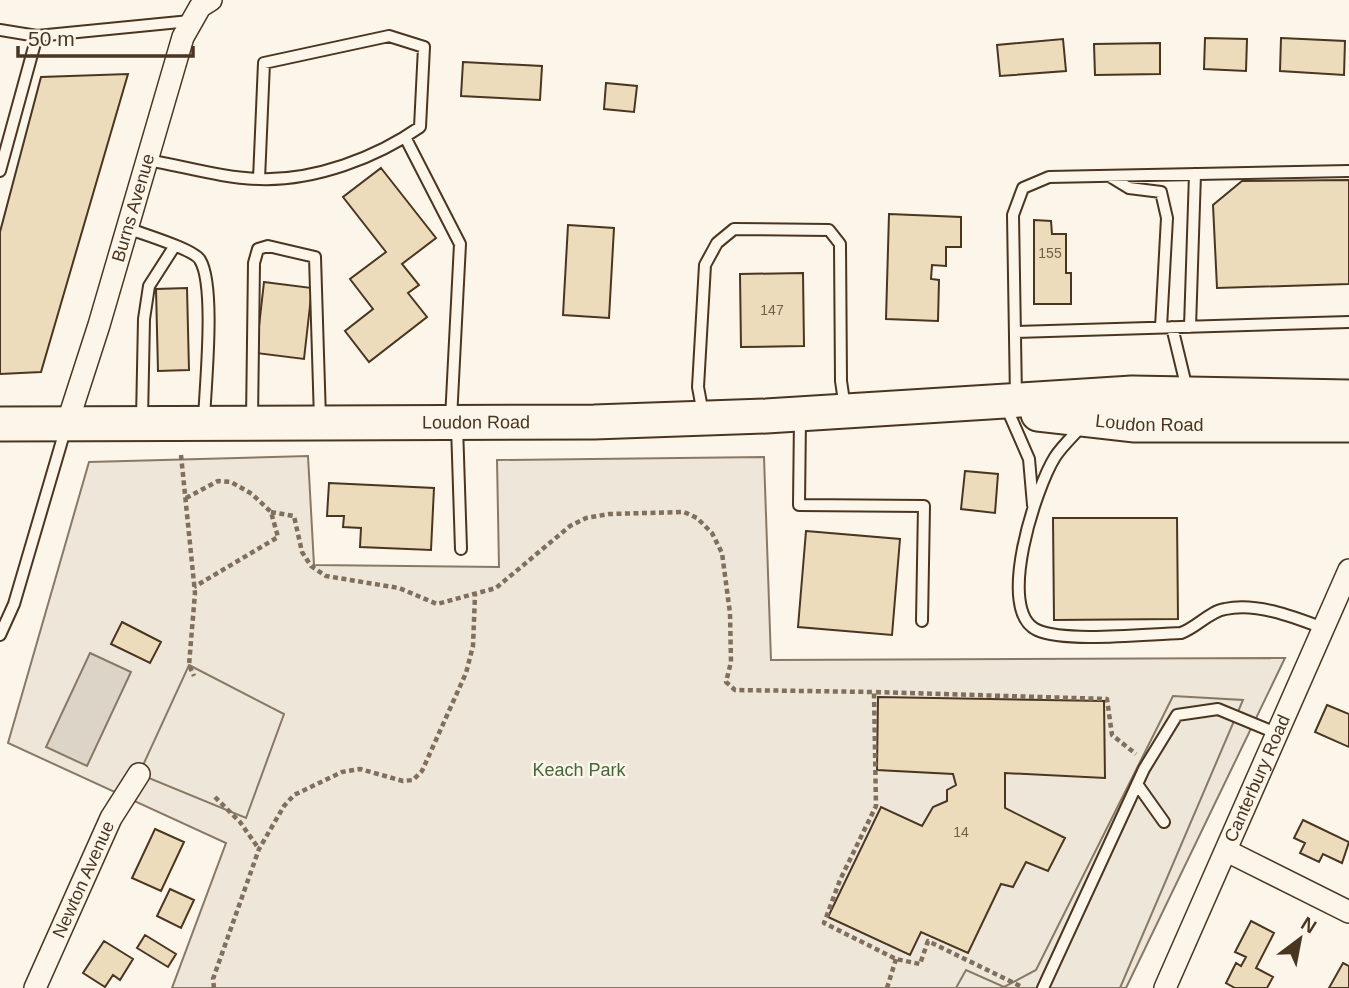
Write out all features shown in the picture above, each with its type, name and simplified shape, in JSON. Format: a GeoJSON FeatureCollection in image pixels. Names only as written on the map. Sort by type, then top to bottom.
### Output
{"type":"FeatureCollection","features":[{"type":"Feature","properties":{"kind":"main road","name":"Loudon Road"},"geometry":{"type":"LineString","coordinates":[[0,424],[142,425],[703,418],[952,404],[1012,405],[1132,393],[1349,397]]}},
{"type":"Feature","properties":{"kind":"main road","name":"Loudon Road"},"geometry":{"type":"LineString","coordinates":[[1012,405],[1087,420],[1135,425],[1349,425]]}},
{"type":"Feature","properties":{"kind":"street","name":"Burns Avenue"},"geometry":{"type":"LineString","coordinates":[[67,424],[190,21],[200,7],[211,0]]}},
{"type":"Feature","properties":{"kind":"street","name":"Canterbury Road"},"geometry":{"type":"LineString","coordinates":[[1165,988],[1349,570]]}},
{"type":"Feature","properties":{"kind":"street","name":"Newton Avenue"},"geometry":{"type":"LineString","coordinates":[[35,988],[111,818],[139,774]]}},
{"type":"Feature","properties":{"kind":"street"},"geometry":{"type":"LineString","coordinates":[[1227,851],[1349,912]]}},
{"type":"Feature","properties":{"kind":"lane"},"geometry":{"type":"LineString","coordinates":[[0,30],[37,36],[190,21]]}},
{"type":"Feature","properties":{"kind":"lane"},"geometry":{"type":"LineString","coordinates":[[0,171],[37,36]]}},
{"type":"Feature","properties":{"kind":"lane"},"geometry":{"type":"LineString","coordinates":[[147,160],[259,180],[326,172],[405,137],[420,127],[424,47],[388,36],[264,62],[259,180]]}},
{"type":"Feature","properties":{"kind":"lane"},"geometry":{"type":"LineString","coordinates":[[405,137],[460,244],[454,422],[461,549]]}},
{"type":"Feature","properties":{"kind":"lane"},"geometry":{"type":"LineString","coordinates":[[1033,505],[1029,459],[1012,405],[1013,215],[1023,188],[1049,177],[1349,171]]}},
{"type":"Feature","properties":{"kind":"lane"},"geometry":{"type":"LineString","coordinates":[[1190,327],[1195,174]]}},
{"type":"Feature","properties":{"kind":"lane"},"geometry":{"type":"LineString","coordinates":[[1109,176],[1129,188],[1161,192],[1167,218],[1167,327],[1189,395]]}},
{"type":"Feature","properties":{"kind":"lane"},"geometry":{"type":"LineString","coordinates":[[127,228],[174,247],[189,250],[200,260],[206,284],[204,423]]}},
{"type":"Feature","properties":{"kind":"lane"},"geometry":{"type":"LineString","coordinates":[[703,418],[698,387],[705,265],[717,243],[734,229],[829,230],[840,244],[841,381],[845,411]]}},
{"type":"Feature","properties":{"kind":"lane"},"geometry":{"type":"LineString","coordinates":[[253,422],[254,262],[258,249],[268,246],[316,257],[320,422]]}},
{"type":"Feature","properties":{"kind":"lane"},"geometry":{"type":"LineString","coordinates":[[142,425],[144,319],[149,286],[174,247]]}},
{"type":"Feature","properties":{"kind":"lane"},"geometry":{"type":"LineString","coordinates":[[1014,332],[1349,322]]}},
{"type":"Feature","properties":{"kind":"lane"},"geometry":{"type":"LineString","coordinates":[[800,414],[799,505],[923,506],[922,621]]}},
{"type":"Feature","properties":{"kind":"lane"},"geometry":{"type":"LineString","coordinates":[[1087,420],[1055,457],[1033,505],[1018,587],[1022,616],[1027,624],[1039,631],[1064,636],[1181,633],[1194,628],[1223,608],[1275,611],[1323,628]]}},
{"type":"Feature","properties":{"kind":"lane"},"geometry":{"type":"LineString","coordinates":[[0,635],[14,604],[67,424]]}},
{"type":"Feature","properties":{"kind":"lane"},"geometry":{"type":"LineString","coordinates":[[1043,988],[1137,784],[1177,715],[1218,709],[1276,733]]}},
{"type":"Feature","properties":{"kind":"lane"},"geometry":{"type":"LineString","coordinates":[[1137,784],[1164,822]]}},
{"type":"Feature","properties":{"kind":"path"},"geometry":{"type":"LineString","coordinates":[[181,455],[194,587],[189,665],[194,676]]}},
{"type":"Feature","properties":{"kind":"path"},"geometry":{"type":"LineString","coordinates":[[186,498],[218,481],[231,482],[252,494],[271,512],[278,537],[194,587]]}},
{"type":"Feature","properties":{"kind":"path"},"geometry":{"type":"LineString","coordinates":[[271,512],[294,516],[302,552],[311,566],[326,576],[399,588],[437,604],[496,589],[570,526],[586,518],[609,514],[684,512],[697,518],[712,533],[722,553],[730,612],[731,662],[726,682],[735,690],[1107,699],[1112,735],[1136,754]]}},
{"type":"Feature","properties":{"kind":"path"},"geometry":{"type":"LineString","coordinates":[[214,988],[212,979],[259,849],[284,806],[294,795],[342,772],[360,769],[403,781],[413,780],[422,771],[466,673],[473,646],[475,595]]}},
{"type":"Feature","properties":{"kind":"path"},"geometry":{"type":"LineString","coordinates":[[874,692],[876,806],[840,880],[824,923],[896,959],[920,964],[928,941],[1020,986]]}},
{"type":"Feature","properties":{"kind":"path"},"geometry":{"type":"LineString","coordinates":[[215,797],[240,822],[259,849]]}},
{"type":"Feature","properties":{"kind":"path"},"geometry":{"type":"LineString","coordinates":[[887,988],[896,959]]}},
{"type":"Feature","properties":{"kind":"green space","name":"Keach Park"},"geometry":{"type":"Polygon","coordinates":[[[308,456],[314,565],[499,567],[497,460],[764,457],[771,660],[1285,658],[1126,988],[172,988],[226,843],[8,743],[89,462],[308,456]]]}},
{"type":"Feature","properties":{"kind":"shaded area"},"geometry":{"type":"Polygon","coordinates":[[[90,653],[131,672],[87,766],[46,747],[90,653]]]}},
{"type":"Feature","properties":{"kind":"shaded area"},"geometry":{"type":"Polygon","coordinates":[[[189,665],[284,714],[246,818],[139,774],[189,665]]]}},
{"type":"Feature","properties":{"kind":"shaded area"},"geometry":{"type":"Polygon","coordinates":[[[1173,696],[1243,700],[1120,988],[956,988],[966,970],[1004,987],[1036,970],[1173,696]]]}},
{"type":"Feature","properties":{"kind":"building"},"geometry":{"type":"Polygon","coordinates":[[[1205,38],[1247,39],[1246,71],[1204,69],[1205,38]]]}},
{"type":"Feature","properties":{"kind":"building"},"geometry":{"type":"Polygon","coordinates":[[[1281,38],[1345,41],[1344,75],[1280,71],[1281,38]]]}},
{"type":"Feature","properties":{"kind":"building"},"geometry":{"type":"Polygon","coordinates":[[[1063,39],[1066,71],[1000,76],[997,45],[1063,39]]]}},
{"type":"Feature","properties":{"kind":"building"},"geometry":{"type":"Polygon","coordinates":[[[1160,43],[1160,74],[1095,75],[1094,44],[1160,43]]]}},
{"type":"Feature","properties":{"kind":"building"},"geometry":{"type":"Polygon","coordinates":[[[463,62],[542,66],[540,100],[461,96],[463,62]]]}},
{"type":"Feature","properties":{"kind":"building"},"geometry":{"type":"Polygon","coordinates":[[[128,74],[41,372],[0,374],[0,232],[41,77],[128,74]]]}},
{"type":"Feature","properties":{"kind":"building"},"geometry":{"type":"Polygon","coordinates":[[[606,83],[637,86],[634,112],[604,109],[606,83]]]}},
{"type":"Feature","properties":{"kind":"building"},"geometry":{"type":"Polygon","coordinates":[[[381,168],[436,238],[402,264],[419,285],[408,293],[427,317],[369,362],[345,331],[373,309],[350,279],[386,252],[343,197],[381,168]]]}},
{"type":"Feature","properties":{"kind":"building"},"geometry":{"type":"Polygon","coordinates":[[[1349,180],[1349,284],[1217,288],[1213,205],[1242,181],[1349,180]]]}},
{"type":"Feature","properties":{"kind":"building"},"geometry":{"type":"Polygon","coordinates":[[[889,214],[961,217],[961,247],[946,247],[946,266],[932,265],[931,279],[939,280],[938,321],[886,319],[889,214]]]}},
{"type":"Feature","properties":{"kind":"building"},"geometry":{"type":"Polygon","coordinates":[[[1034,220],[1051,221],[1052,234],[1066,234],[1066,273],[1071,273],[1071,304],[1034,304],[1034,220]]]}},
{"type":"Feature","properties":{"kind":"building"},"geometry":{"type":"Polygon","coordinates":[[[568,225],[614,228],[609,318],[563,315],[568,225]]]}},
{"type":"Feature","properties":{"kind":"building"},"geometry":{"type":"Polygon","coordinates":[[[803,273],[804,346],[741,347],[740,274],[803,273]]]}},
{"type":"Feature","properties":{"kind":"building"},"geometry":{"type":"Polygon","coordinates":[[[264,282],[312,288],[304,359],[256,353],[264,282]]]}},
{"type":"Feature","properties":{"kind":"building"},"geometry":{"type":"Polygon","coordinates":[[[187,288],[189,370],[158,371],[156,289],[187,288]]]}},
{"type":"Feature","properties":{"kind":"building"},"geometry":{"type":"Polygon","coordinates":[[[965,471],[998,474],[995,513],[961,509],[965,471]]]}},
{"type":"Feature","properties":{"kind":"building"},"geometry":{"type":"Polygon","coordinates":[[[329,483],[434,488],[431,550],[360,547],[361,528],[343,527],[344,516],[327,516],[329,483]]]}},
{"type":"Feature","properties":{"kind":"building"},"geometry":{"type":"Polygon","coordinates":[[[1053,518],[1177,518],[1178,619],[1054,620],[1053,518]]]}},
{"type":"Feature","properties":{"kind":"building"},"geometry":{"type":"Polygon","coordinates":[[[806,531],[900,539],[892,635],[798,627],[806,531]]]}},
{"type":"Feature","properties":{"kind":"building"},"geometry":{"type":"Polygon","coordinates":[[[122,622],[161,642],[150,663],[111,644],[122,622]]]}},
{"type":"Feature","properties":{"kind":"building"},"geometry":{"type":"Polygon","coordinates":[[[878,697],[1104,701],[1105,778],[1005,773],[1005,808],[1065,838],[1048,871],[1026,862],[1013,887],[1001,884],[968,953],[921,932],[910,955],[828,917],[881,807],[922,826],[933,807],[947,801],[947,790],[956,785],[953,774],[877,770],[878,697]]]}},
{"type":"Feature","properties":{"kind":"building"},"geometry":{"type":"Polygon","coordinates":[[[1327,705],[1349,714],[1349,747],[1315,732],[1327,705]]]}},
{"type":"Feature","properties":{"kind":"building"},"geometry":{"type":"Polygon","coordinates":[[[1303,820],[1349,842],[1342,863],[1323,854],[1319,862],[1300,853],[1305,843],[1294,838],[1303,820]]]}},
{"type":"Feature","properties":{"kind":"building"},"geometry":{"type":"Polygon","coordinates":[[[155,829],[184,842],[161,891],[132,878],[155,829]]]}},
{"type":"Feature","properties":{"kind":"building"},"geometry":{"type":"Polygon","coordinates":[[[170,889],[194,900],[181,928],[157,916],[170,889]]]}},
{"type":"Feature","properties":{"kind":"building"},"geometry":{"type":"Polygon","coordinates":[[[1251,921],[1274,933],[1256,968],[1273,977],[1267,988],[1235,988],[1226,983],[1236,963],[1241,966],[1246,957],[1235,952],[1251,921]]]}},
{"type":"Feature","properties":{"kind":"building"},"geometry":{"type":"Polygon","coordinates":[[[145,935],[176,954],[168,967],[137,948],[145,935]]]}},
{"type":"Feature","properties":{"kind":"building"},"geometry":{"type":"Polygon","coordinates":[[[104,941],[133,959],[120,980],[113,975],[105,987],[83,973],[104,941]]]}},
{"type":"Feature","properties":{"kind":"building"},"geometry":{"type":"Polygon","coordinates":[[[1343,963],[1349,966],[1349,988],[1329,988],[1343,963]]]}}]}
